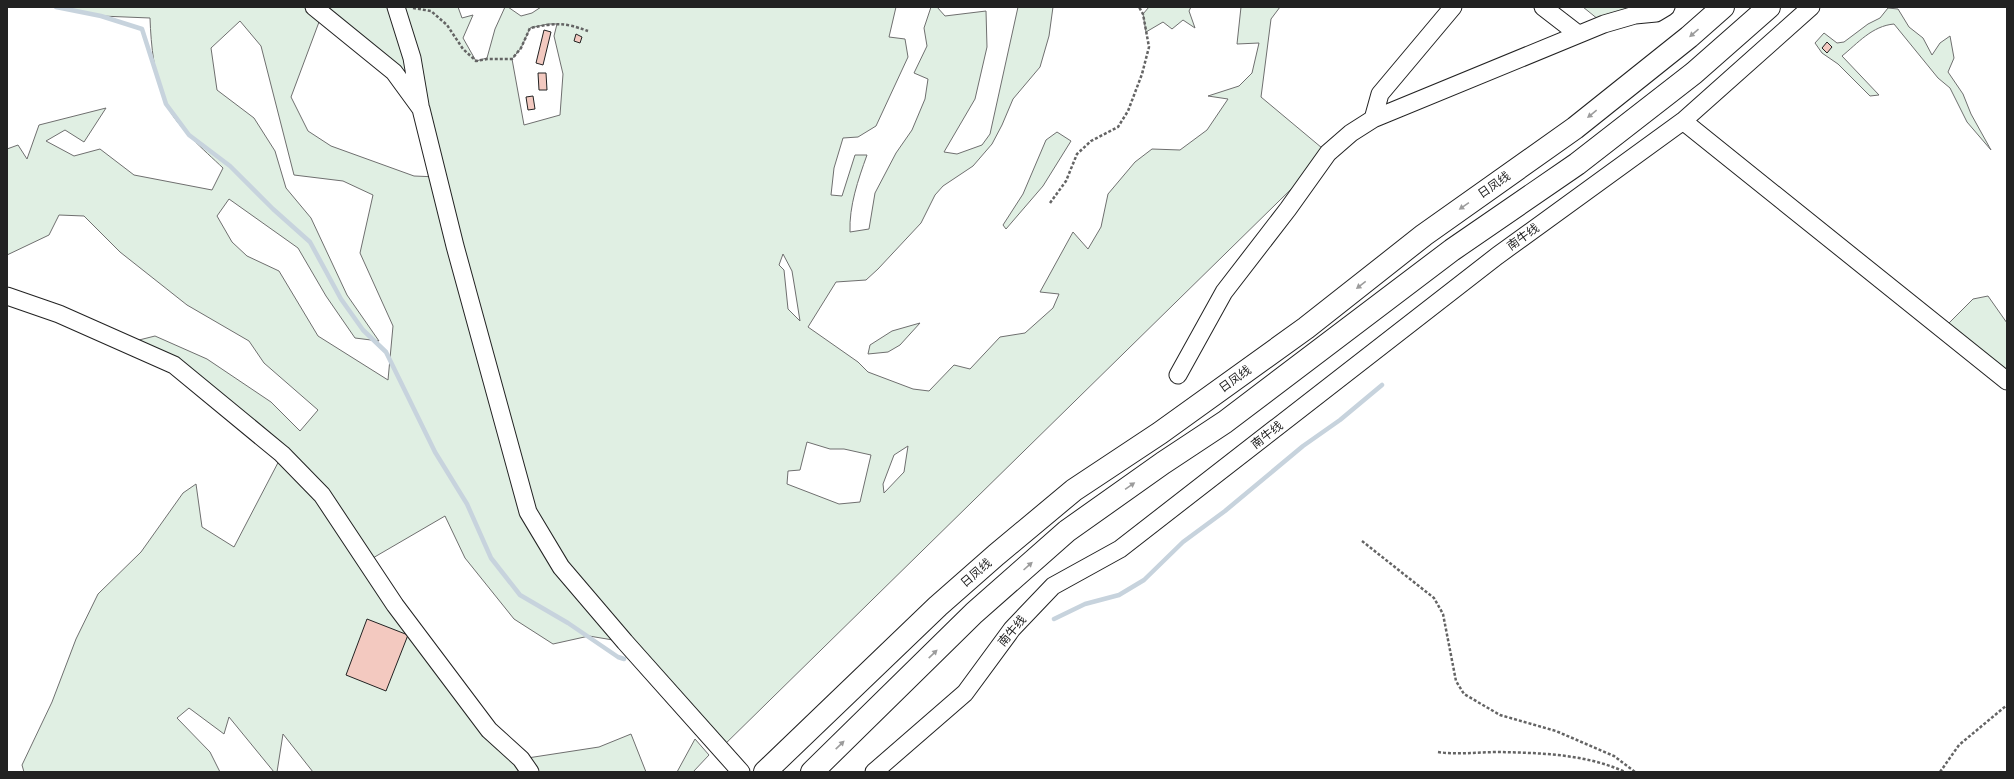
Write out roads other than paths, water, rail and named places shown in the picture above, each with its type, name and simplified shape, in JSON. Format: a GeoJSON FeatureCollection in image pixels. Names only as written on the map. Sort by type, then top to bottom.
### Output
{"type":"FeatureCollection","features":[{"type":"Feature","properties":{"kind":"highway","name":"日凤线"},"geometry":{"type":"LineString","coordinates":[[765,772],[938,606],[1074,490],[1160,433],[1300,332],[1424,235],[1575,128],[1689,37],[1723,7]]}},
{"type":"Feature","properties":{"kind":"highway"},"geometry":{"type":"LineString","coordinates":[[812,772],[974,613],[1067,531],[1163,463],[1225,422],[1452,250],[1577,164],[1694,73],[1769,7]]}},
{"type":"Feature","properties":{"kind":"street"},"geometry":{"type":"LineString","coordinates":[[314,7],[394,72],[421,109]]}},
{"type":"Feature","properties":{"kind":"street"},"geometry":{"type":"LineString","coordinates":[[396,7],[412,58],[421,109],[455,246],[528,512],[561,567],[635,654],[741,772]]}},
{"type":"Feature","properties":{"kind":"street"},"geometry":{"type":"LineString","coordinates":[[1373,119],[1380,94],[1453,7]]}},
{"type":"Feature","properties":{"kind":"street"},"geometry":{"type":"LineString","coordinates":[[1543,7],[1578,34]]}},
{"type":"Feature","properties":{"kind":"street"},"geometry":{"type":"LineString","coordinates":[[1178,375],[1224,292],[1288,209],[1328,153],[1351,133],[1373,119],[1578,34],[1604,24],[1635,15],[1656,13],[1666,7]]}},
{"type":"Feature","properties":{"kind":"street","name":"南牛线"},"geometry":{"type":"LineString","coordinates":[[874,772],[965,693],[1012,629],[1053,586],[1120,549],[1497,256],[1683,120],[1812,7]]}},
{"type":"Feature","properties":{"kind":"street"},"geometry":{"type":"LineString","coordinates":[[1683,120],[2007,381]]}},
{"type":"Feature","properties":{"kind":"street"},"geometry":{"type":"LineString","coordinates":[[7,296],[59,314],[174,364],[282,454],[322,495],[395,606],[488,730],[521,759],[530,772]]}},
{"type":"Feature","properties":{"kind":"waterway"},"geometry":{"type":"LineString","coordinates":[[56,7],[101,16],[142,29],[166,104],[189,135],[230,166],[273,209],[310,242],[341,299],[363,330],[386,352],[435,452],[467,504],[491,558],[520,595],[568,623],[618,657],[624,659]]}},
{"type":"Feature","properties":{"kind":"waterway"},"geometry":{"type":"LineString","coordinates":[[1054,619],[1085,604],[1119,595],[1144,580],[1183,542],[1225,511],[1303,446],[1340,420],[1382,385]]}}]}
